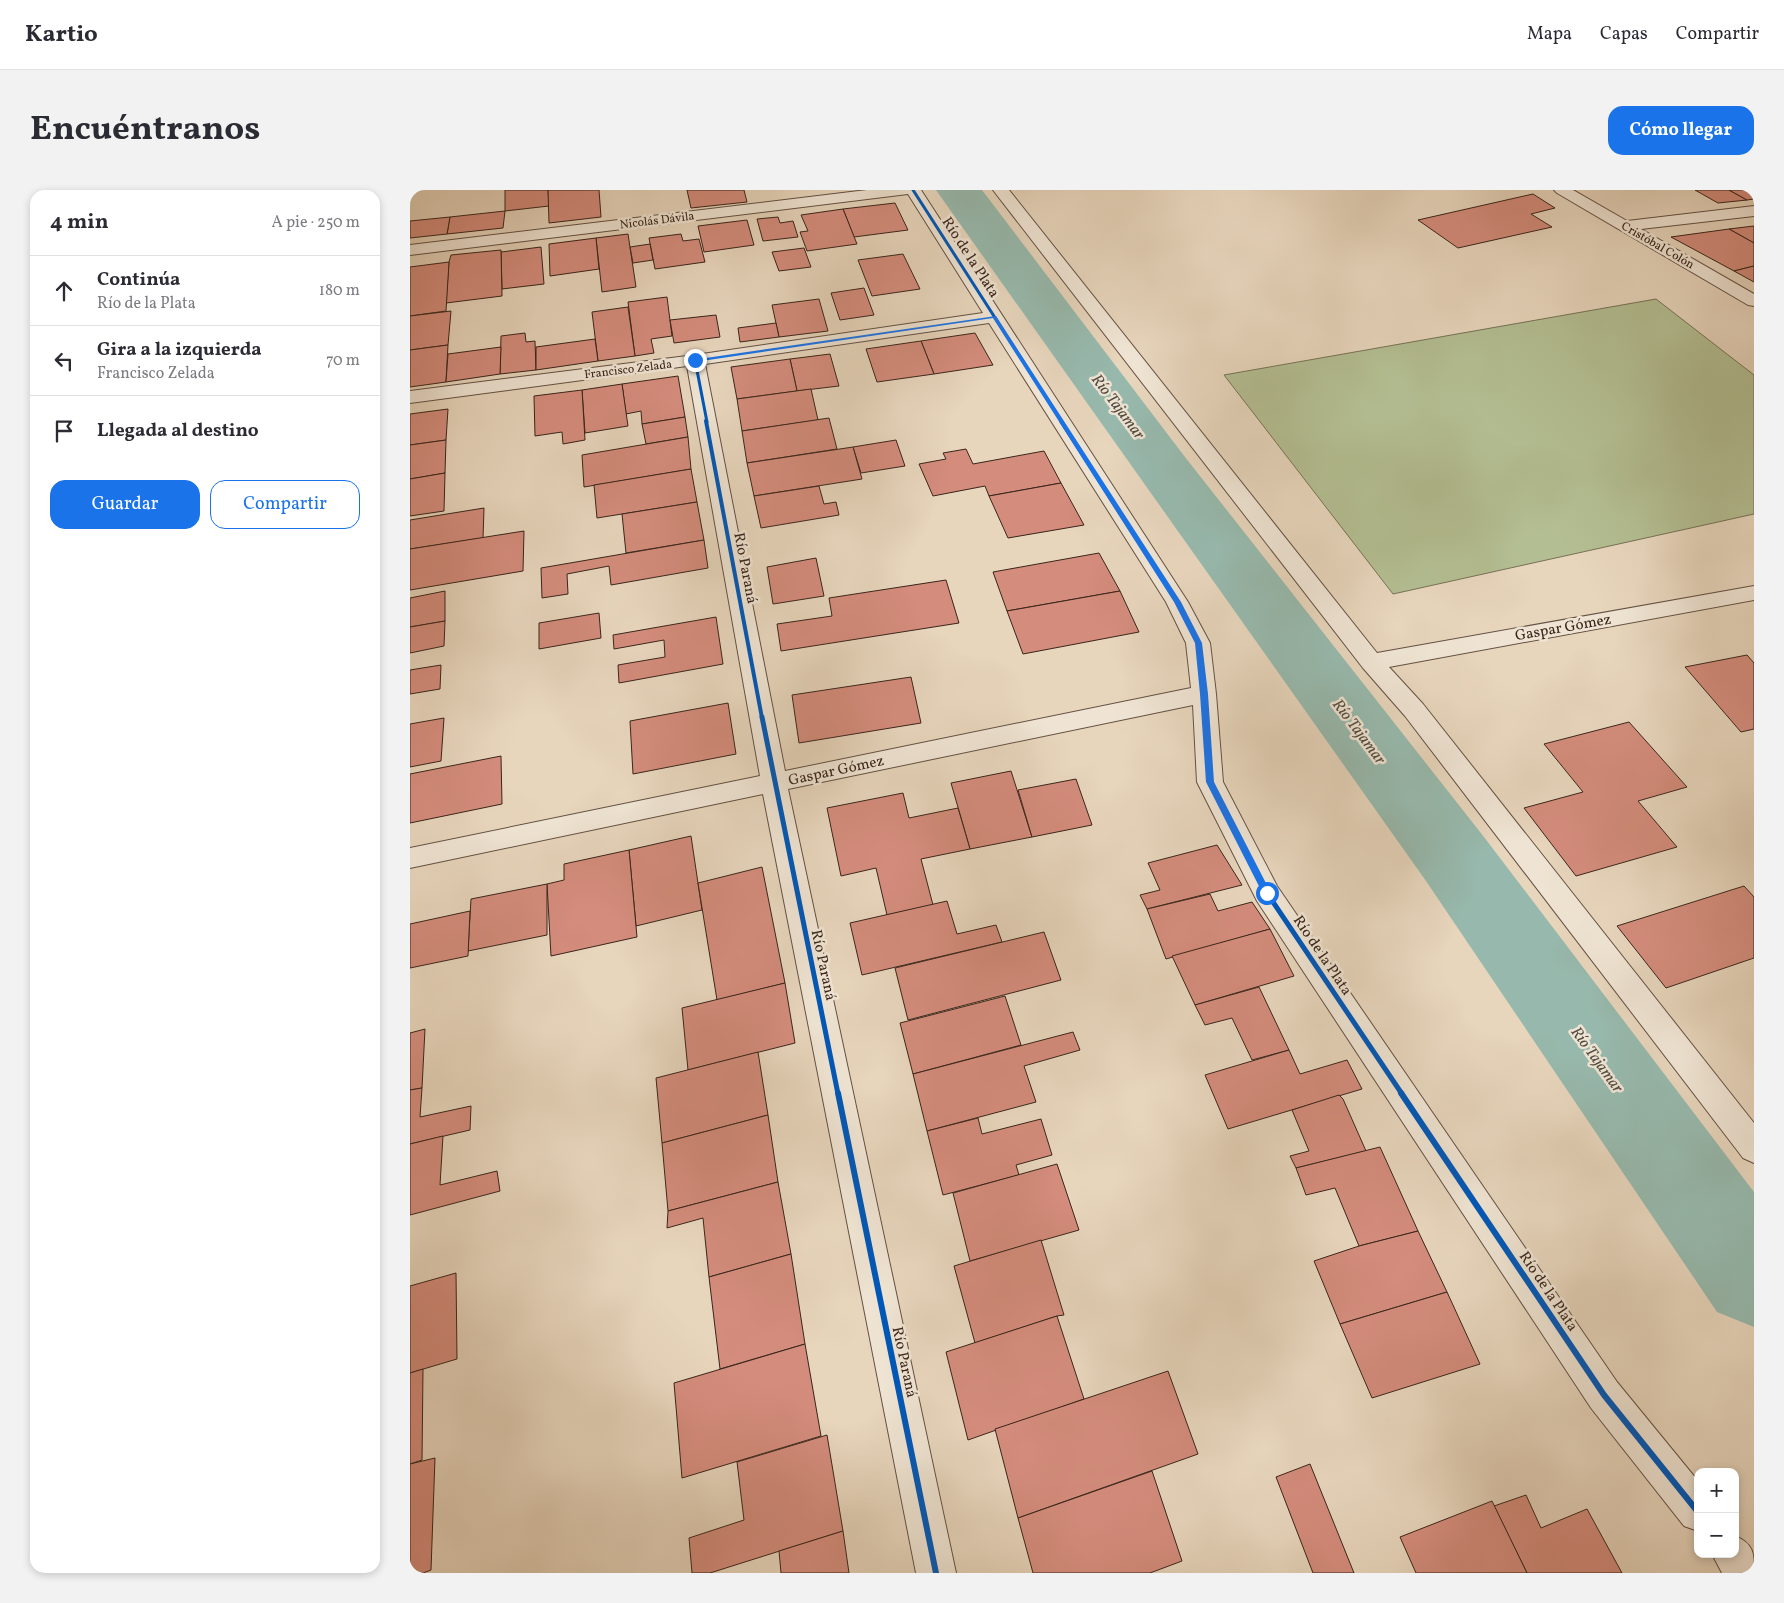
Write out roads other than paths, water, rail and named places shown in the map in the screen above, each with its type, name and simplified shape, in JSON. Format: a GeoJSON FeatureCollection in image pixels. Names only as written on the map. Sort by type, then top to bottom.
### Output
{"type":"FeatureCollection","features":[{"type":"Feature","properties":{"kind":"street","name":"Nicolás Dávila"},"geometry":{"type":"LineString","coordinates":[[410,250],[905,190]]}},
{"type":"Feature","properties":{"kind":"street","name":"Río de la Plata"},"geometry":{"type":"LineString","coordinates":[[913,190],[1177,602],[1198,643],[1204,694],[1210,782],[1267,893],[1604,1396],[1694,1507]]}},
{"type":"Feature","properties":{"kind":"street"},"geometry":{"type":"LineString","coordinates":[[1001,190],[1371,662],[1420,718],[1754,1148]]}},
{"type":"Feature","properties":{"kind":"street","name":"Cristóbal Colón"},"geometry":{"type":"LineString","coordinates":[[1562,190],[1754,301]]}},
{"type":"Feature","properties":{"kind":"street"},"geometry":{"type":"LineString","coordinates":[[1624,226],[1754,211]]}},
{"type":"Feature","properties":{"kind":"street","name":"Francisco Zelada"},"geometry":{"type":"LineString","coordinates":[[410,397],[695,360],[994,317]]}},
{"type":"Feature","properties":{"kind":"street","name":"Río Paraná"},"geometry":{"type":"LineString","coordinates":[[695,360],[774,782],[936,1573]]}},
{"type":"Feature","properties":{"kind":"street","name":"Gaspar Gómez"},"geometry":{"type":"LineString","coordinates":[[1371,662],[1754,593]]}},
{"type":"Feature","properties":{"kind":"street","name":"Gaspar Gómez"},"geometry":{"type":"LineString","coordinates":[[410,858],[1204,694]]}},
{"type":"Feature","properties":{"kind":"street"},"geometry":{"type":"LineString","coordinates":[[1735,1558],[1747,1573]]}},
{"type":"Feature","properties":{"kind":"waterway","name":"Río Tajamar"},"geometry":{"type":"LineString","coordinates":[[959,190],[1164,470],[1455,859],[1754,1276]]}}]}
